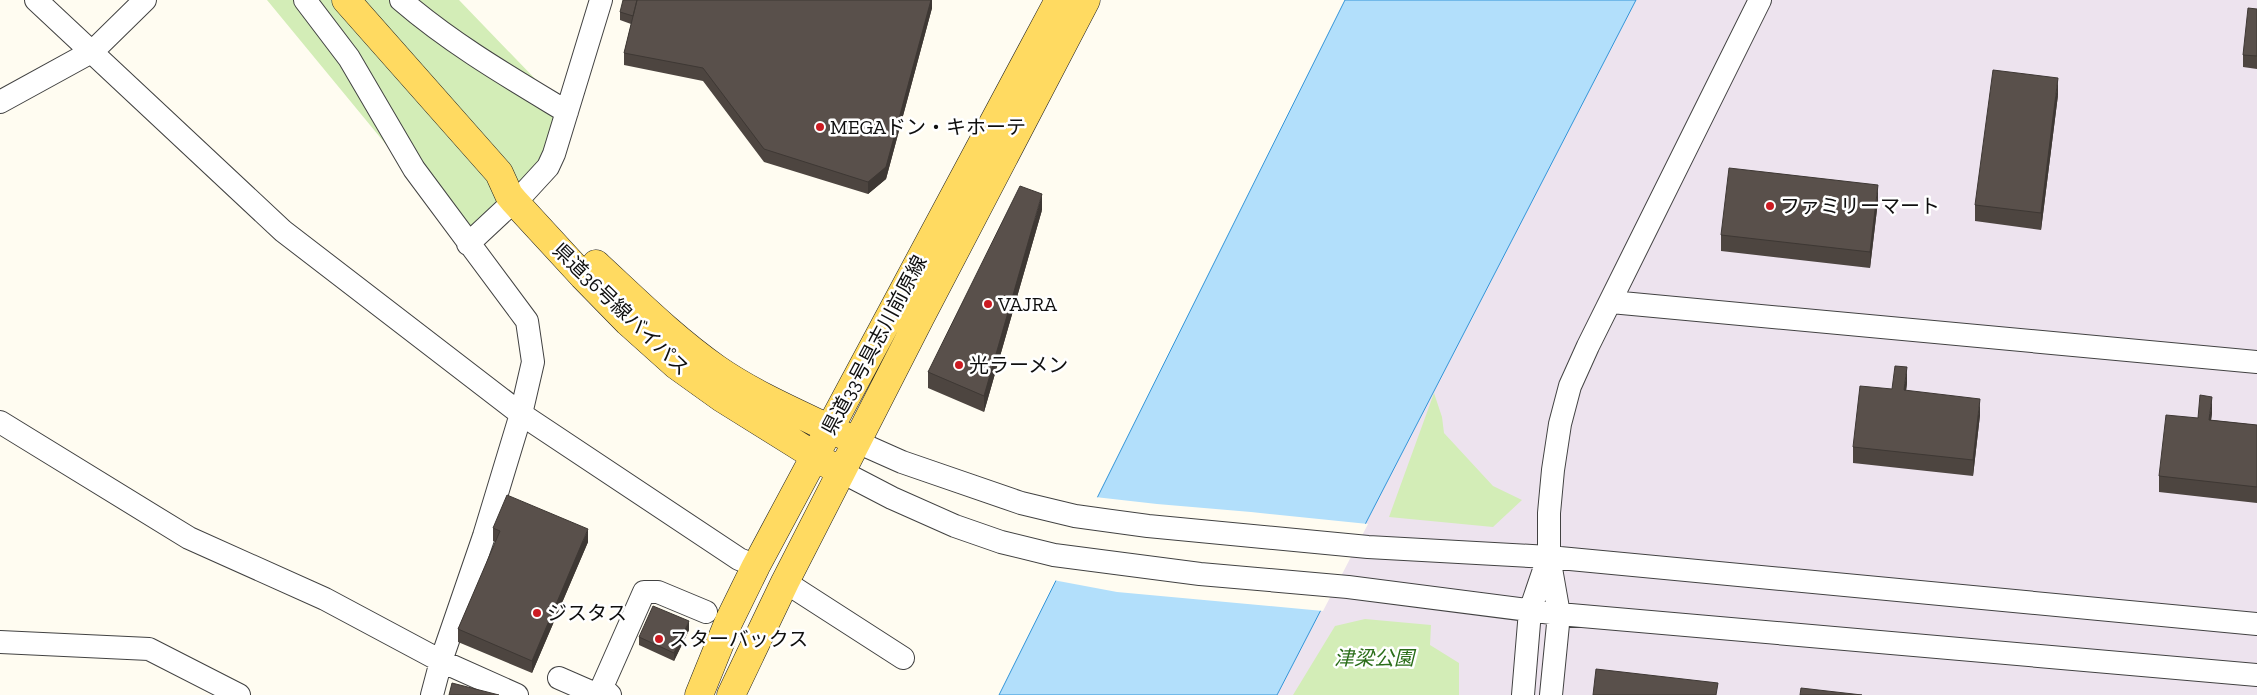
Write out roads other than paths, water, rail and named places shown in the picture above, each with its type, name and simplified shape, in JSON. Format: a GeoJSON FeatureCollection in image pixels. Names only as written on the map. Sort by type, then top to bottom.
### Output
{"type":"FeatureCollection","features":[{"type":"Feature","properties":{"kind":"main road","name":"県道36号線バイパス"},"geometry":{"type":"LineString","coordinates":[[346,0],[514,188],[609,302],[676,365],[697,381],[815,457],[842,472]]}},
{"type":"Feature","properties":{"kind":"main road","name":"県道33号具志川前原線"},"geometry":{"type":"LineString","coordinates":[[699,695],[729,621],[756,566],[1059,0]]}},
{"type":"Feature","properties":{"kind":"main road","name":"県道33号具志川前原線"},"geometry":{"type":"LineString","coordinates":[[731,695],[785,582],[1086,0]]}},
{"type":"Feature","properties":{"kind":"main road","name":"県道36号線バイパス"},"geometry":{"type":"LineString","coordinates":[[514,188],[652,317],[718,370],[857,442]]}},
{"type":"Feature","properties":{"kind":"street"},"geometry":{"type":"LineString","coordinates":[[36,0],[93,51],[283,231],[521,414],[739,559],[756,566]]}},
{"type":"Feature","properties":{"kind":"street"},"geometry":{"type":"LineString","coordinates":[[0,102],[93,51],[145,0]]}},
{"type":"Feature","properties":{"kind":"street"},"geometry":{"type":"LineString","coordinates":[[305,0],[349,58],[414,169],[527,321],[533,362],[521,414],[484,536],[441,661],[432,695]]}},
{"type":"Feature","properties":{"kind":"street"},"geometry":{"type":"LineString","coordinates":[[401,0],[434,28],[475,57],[566,112]]}},
{"type":"Feature","properties":{"kind":"street"},"geometry":{"type":"LineString","coordinates":[[468,244],[514,188],[548,167],[554,154],[601,0]]}},
{"type":"Feature","properties":{"kind":"street"},"geometry":{"type":"LineString","coordinates":[[1551,695],[1559,614],[1549,557],[1549,513],[1560,424],[1570,386],[1760,0]]}},
{"type":"Feature","properties":{"kind":"street"},"geometry":{"type":"LineString","coordinates":[[1611,302],[2257,362]]}},
{"type":"Feature","properties":{"kind":"street"},"geometry":{"type":"LineString","coordinates":[[0,422],[189,538],[325,599],[441,661],[517,695]]}},
{"type":"Feature","properties":{"kind":"street"},"geometry":{"type":"LineString","coordinates":[[857,442],[902,462],[971,488],[1021,503],[1075,516],[1148,526],[1368,547],[1549,557],[2257,624]]}},
{"type":"Feature","properties":{"kind":"street"},"geometry":{"type":"LineString","coordinates":[[842,472],[892,498],[955,526],[1002,542],[1054,555],[1181,572],[1348,587],[1559,614],[2257,675]]}},
{"type":"Feature","properties":{"kind":"street"},"geometry":{"type":"LineString","coordinates":[[1522,695],[1530,611],[1549,557]]}},
{"type":"Feature","properties":{"kind":"street"},"geometry":{"type":"LineString","coordinates":[[785,582],[903,658]]}},
{"type":"Feature","properties":{"kind":"street"},"geometry":{"type":"LineString","coordinates":[[610,695],[602,687],[644,592],[658,592],[706,612]]}},
{"type":"Feature","properties":{"kind":"street"},"geometry":{"type":"LineString","coordinates":[[0,642],[148,649],[239,695]]}},
{"type":"Feature","properties":{"kind":"street"},"geometry":{"type":"LineString","coordinates":[[559,678],[598,695]]}},
{"type":"Feature","properties":{"kind":"water"},"geometry":{"type":"Polygon","coordinates":[[[1345,0],[1636,0],[1277,695],[999,695],[1345,0]]]}},
{"type":"Feature","properties":{"kind":"place","name":"MEGAドン・キホーテ"},"geometry":{"type":"Point","coordinates":[820,127]}},
{"type":"Feature","properties":{"kind":"place","name":"ファミリーマート"},"geometry":{"type":"Point","coordinates":[1770,206]}},
{"type":"Feature","properties":{"kind":"place","name":"VAJRA"},"geometry":{"type":"Point","coordinates":[988,304]}},
{"type":"Feature","properties":{"kind":"place","name":"光ラーメン"},"geometry":{"type":"Point","coordinates":[959,365]}},
{"type":"Feature","properties":{"kind":"place","name":"ジスタス"},"geometry":{"type":"Point","coordinates":[537,613]}},
{"type":"Feature","properties":{"kind":"place","name":"スターバックス"},"geometry":{"type":"Point","coordinates":[659,639]}},
{"type":"Feature","properties":{"kind":"park label","name":"津梁公園"},"geometry":{"type":"Point","coordinates":[1374,658]}}]}
